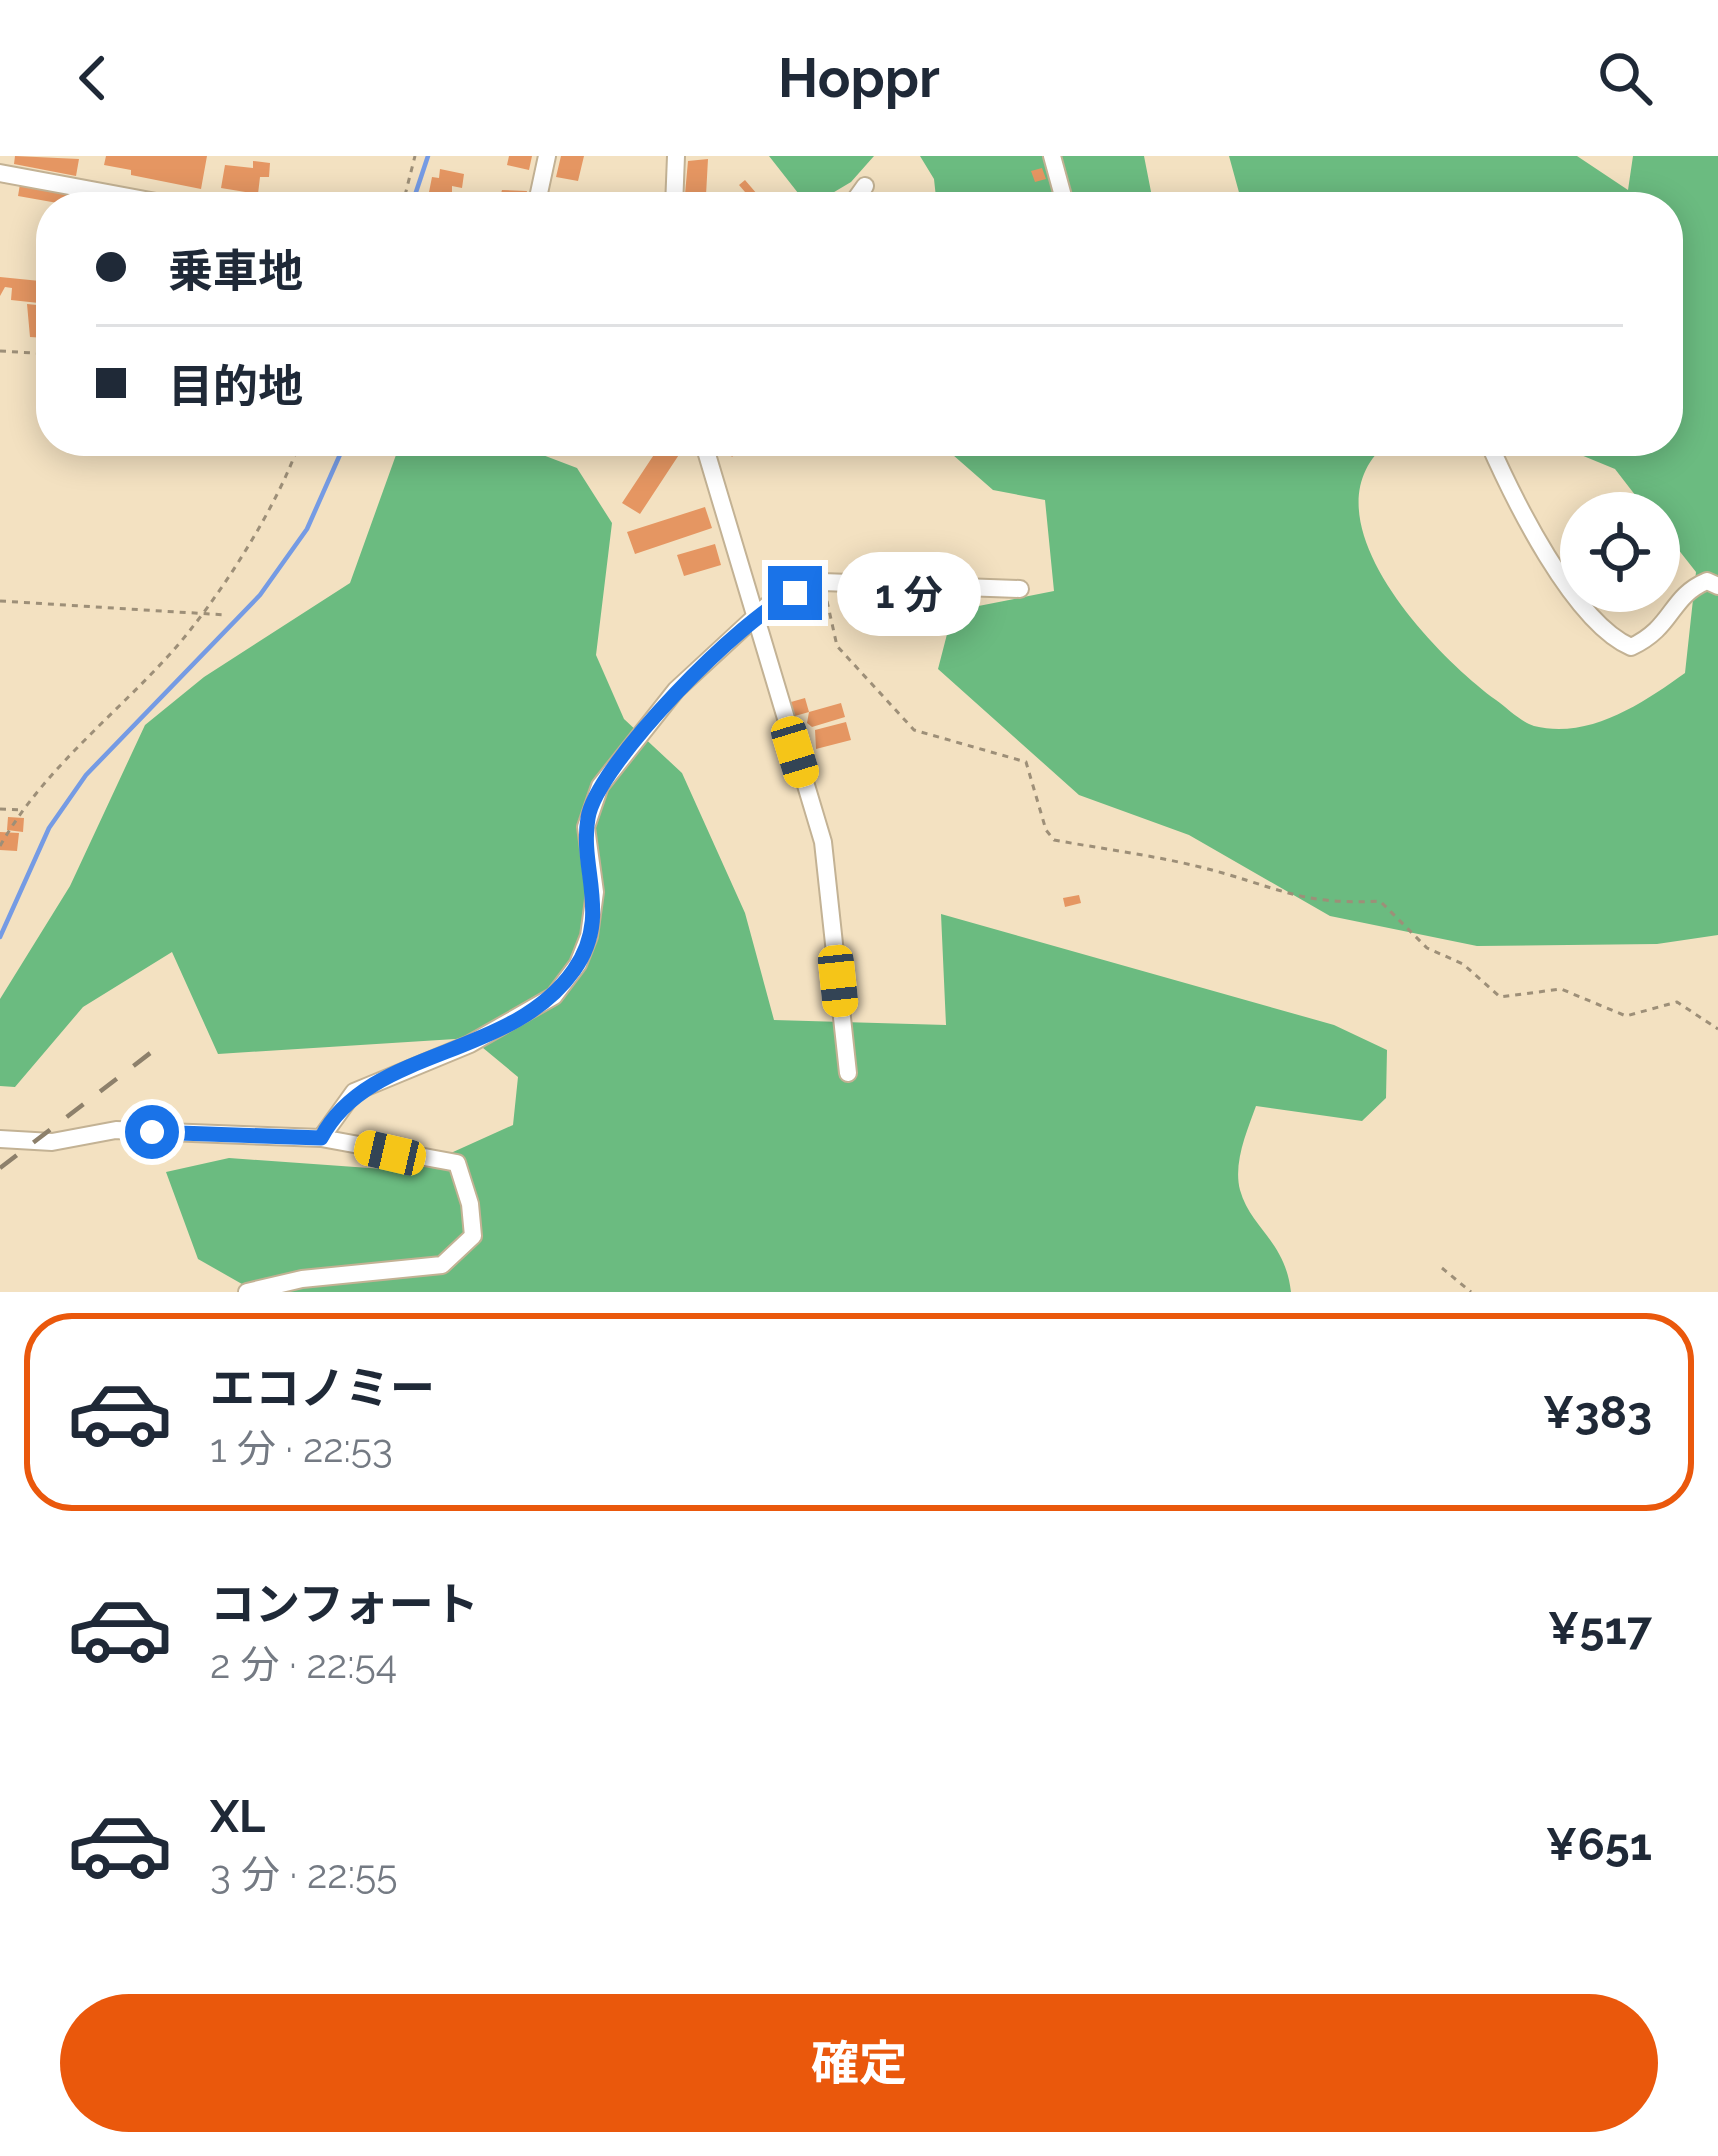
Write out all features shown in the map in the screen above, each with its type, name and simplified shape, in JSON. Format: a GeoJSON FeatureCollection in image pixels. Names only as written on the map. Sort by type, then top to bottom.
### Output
{"type":"FeatureCollection","features":[{"type":"Feature","properties":{"kind":"street"},"geometry":{"type":"LineString","coordinates":[[539,192],[547,156]]}},
{"type":"Feature","properties":{"kind":"street"},"geometry":{"type":"LineString","coordinates":[[675,192],[676,156]]}},
{"type":"Feature","properties":{"kind":"street"},"geometry":{"type":"LineString","coordinates":[[1052,156],[1062,192]]}},
{"type":"Feature","properties":{"kind":"street"},"geometry":{"type":"LineString","coordinates":[[0,172],[105,192]]}},
{"type":"Feature","properties":{"kind":"street"},"geometry":{"type":"LineString","coordinates":[[861,192],[865,186]]}},
{"type":"Feature","properties":{"kind":"street"},"geometry":{"type":"LineString","coordinates":[[707,456],[823,842],[848,1073]]}},
{"type":"Feature","properties":{"kind":"street"},"geometry":{"type":"LineString","coordinates":[[1496,456],[1556,569],[1613,639],[1631,647],[1658,635],[1687,590],[1707,581],[1718,586]]}},
{"type":"Feature","properties":{"kind":"street"},"geometry":{"type":"LineString","coordinates":[[321,1138],[354,1092],[487,1036],[554,996],[578,964],[589,936],[596,892],[586,827],[590,806],[676,690],[768,605],[822,582],[1020,589]]}},
{"type":"Feature","properties":{"kind":"street"},"geometry":{"type":"LineString","coordinates":[[0,1139],[52,1142],[116,1130],[321,1138],[457,1163],[470,1204],[473,1236],[442,1265],[302,1280],[247,1292]]}},
{"type":"Feature","properties":{"kind":"path"},"geometry":{"type":"LineString","coordinates":[[406,192],[415,156]]}},
{"type":"Feature","properties":{"kind":"path"},"geometry":{"type":"LineString","coordinates":[[0,351],[36,353]]}},
{"type":"Feature","properties":{"kind":"path"},"geometry":{"type":"LineString","coordinates":[[0,846],[55,769],[175,649],[250,539],[292,456]]}},
{"type":"Feature","properties":{"kind":"path"},"geometry":{"type":"LineString","coordinates":[[822,582],[837,646],[914,730],[1026,762],[1046,830],[1054,840],[1202,867],[1282,896],[1336,904],[1380,901],[1426,948],[1463,964],[1500,997],[1561,989],[1626,1016],[1677,1002],[1718,1029]]}},
{"type":"Feature","properties":{"kind":"path"},"geometry":{"type":"LineString","coordinates":[[0,601],[226,615]]}},
{"type":"Feature","properties":{"kind":"path"},"geometry":{"type":"LineString","coordinates":[[0,809],[23,811]]}},
{"type":"Feature","properties":{"kind":"path"},"geometry":{"type":"LineString","coordinates":[[1442,1268],[1471,1292]]}},
{"type":"Feature","properties":{"kind":"green space"},"geometry":{"type":"Polygon","coordinates":[[[769,156],[874,156],[851,182],[834,192],[797,192],[769,156]]]}},
{"type":"Feature","properties":{"kind":"green space"},"geometry":{"type":"Polygon","coordinates":[[[920,156],[1144,156],[1151,192],[935,192],[934,179],[920,156]]]}},
{"type":"Feature","properties":{"kind":"green space"},"geometry":{"type":"Polygon","coordinates":[[[1229,156],[1577,156],[1628,190],[1633,156],[1718,156],[1718,935],[1657,944],[1477,946],[1330,916],[1189,835],[1079,795],[938,669],[953,611],[1054,591],[1045,500],[993,490],[954,456],[1378,456],[1365,471],[1359,506],[1366,543],[1385,581],[1440,651],[1534,726],[1575,728],[1633,707],[1685,673],[1696,572],[1680,552],[1680,492],[1633,492],[1615,469],[1583,456],[1683,456],[1683,192],[1239,192],[1229,156]]]}},
{"type":"Feature","properties":{"kind":"green space"},"geometry":{"type":"Polygon","coordinates":[[[396,456],[545,456],[577,468],[612,523],[596,655],[624,719],[682,773],[745,913],[774,1020],[946,1025],[941,914],[1334,1025],[1387,1050],[1386,1098],[1362,1121],[1256,1106],[1238,1180],[1245,1203],[1282,1260],[1291,1292],[256,1292],[198,1259],[166,1172],[229,1158],[411,1171],[513,1125],[518,1077],[471,1038],[218,1054],[172,952],[83,1007],[15,1087],[0,1086],[0,999],[70,886],[145,725],[204,677],[350,583],[396,456]]]}},
{"type":"Feature","properties":{"kind":"building"},"geometry":{"type":"Polygon","coordinates":[[[15,156],[79,159],[76,176],[14,164],[15,156]]]}},
{"type":"Feature","properties":{"kind":"building"},"geometry":{"type":"Polygon","coordinates":[[[106,156],[207,156],[201,189],[131,175],[131,170],[104,165],[106,156]]]}},
{"type":"Feature","properties":{"kind":"building"},"geometry":{"type":"Polygon","coordinates":[[[509,156],[532,156],[529,170],[507,165],[509,156]]]}},
{"type":"Feature","properties":{"kind":"building"},"geometry":{"type":"Polygon","coordinates":[[[561,156],[584,156],[578,181],[556,177],[561,156]]]}},
{"type":"Feature","properties":{"kind":"building"},"geometry":{"type":"Polygon","coordinates":[[[708,159],[706,192],[685,192],[688,161],[708,159]]]}},
{"type":"Feature","properties":{"kind":"building"},"geometry":{"type":"Polygon","coordinates":[[[253,161],[270,163],[269,177],[260,177],[258,192],[221,188],[225,165],[253,168],[253,161]]]}},
{"type":"Feature","properties":{"kind":"building"},"geometry":{"type":"Polygon","coordinates":[[[1042,168],[1046,179],[1035,182],[1031,171],[1042,168]]]}},
{"type":"Feature","properties":{"kind":"building"},"geometry":{"type":"Polygon","coordinates":[[[440,169],[464,174],[462,188],[429,192],[432,177],[439,178],[440,169]]]}},
{"type":"Feature","properties":{"kind":"building"},"geometry":{"type":"Polygon","coordinates":[[[745,180],[755,192],[745,192],[739,185],[745,180]]]}},
{"type":"Feature","properties":{"kind":"building"},"geometry":{"type":"Polygon","coordinates":[[[20,184],[63,192],[36,192],[36,199],[18,196],[20,184]]]}},
{"type":"Feature","properties":{"kind":"building"},"geometry":{"type":"Polygon","coordinates":[[[0,277],[36,281],[36,303],[11,300],[12,288],[5,287],[0,296],[0,277]]]}},
{"type":"Feature","properties":{"kind":"building"},"geometry":{"type":"Polygon","coordinates":[[[27,304],[36,305],[36,337],[30,337],[27,304]]]}},
{"type":"Feature","properties":{"kind":"building"},"geometry":{"type":"Polygon","coordinates":[[[653,456],[678,456],[640,514],[622,503],[653,456]]]}},
{"type":"Feature","properties":{"kind":"building"},"geometry":{"type":"Polygon","coordinates":[[[705,507],[712,528],[635,554],[627,532],[705,507]]]}},
{"type":"Feature","properties":{"kind":"building"},"geometry":{"type":"Polygon","coordinates":[[[715,544],[721,565],[684,576],[677,555],[715,544]]]}},
{"type":"Feature","properties":{"kind":"building"},"geometry":{"type":"Polygon","coordinates":[[[805,698],[809,712],[795,716],[791,702],[805,698]]]}},
{"type":"Feature","properties":{"kind":"building"},"geometry":{"type":"Polygon","coordinates":[[[841,703],[845,717],[812,727],[807,723],[809,712],[841,703]]]}},
{"type":"Feature","properties":{"kind":"building"},"geometry":{"type":"Polygon","coordinates":[[[846,722],[851,740],[816,749],[815,730],[846,722]]]}},
{"type":"Feature","properties":{"kind":"building"},"geometry":{"type":"Polygon","coordinates":[[[8,817],[24,818],[23,832],[7,830],[8,817]]]}},
{"type":"Feature","properties":{"kind":"building"},"geometry":{"type":"Polygon","coordinates":[[[0,832],[19,833],[17,851],[0,850],[0,832]]]}},
{"type":"Feature","properties":{"kind":"building"},"geometry":{"type":"Polygon","coordinates":[[[1079,895],[1081,903],[1065,907],[1063,898],[1079,895]]]}},
{"type":"Feature","properties":{"kind":"waterway"},"geometry":{"type":"LineString","coordinates":[[416,192],[428,156]]}},
{"type":"Feature","properties":{"kind":"waterway"},"geometry":{"type":"LineString","coordinates":[[0,937],[49,828],[86,775],[260,595],[307,529],[339,456]]}},
{"type":"Feature","properties":{"kind":"railway"},"geometry":{"type":"LineString","coordinates":[[0,1168],[166,1041]]}},
{"type":"Feature","properties":{"kind":"route"},"geometry":{"type":"LineString","coordinates":[[152,1132],[321,1138],[332,1115],[354,1092],[470,1044],[554,996],[578,964],[589,936],[596,892],[586,827],[600,786],[676,690],[768,605],[795,593]]}}]}
